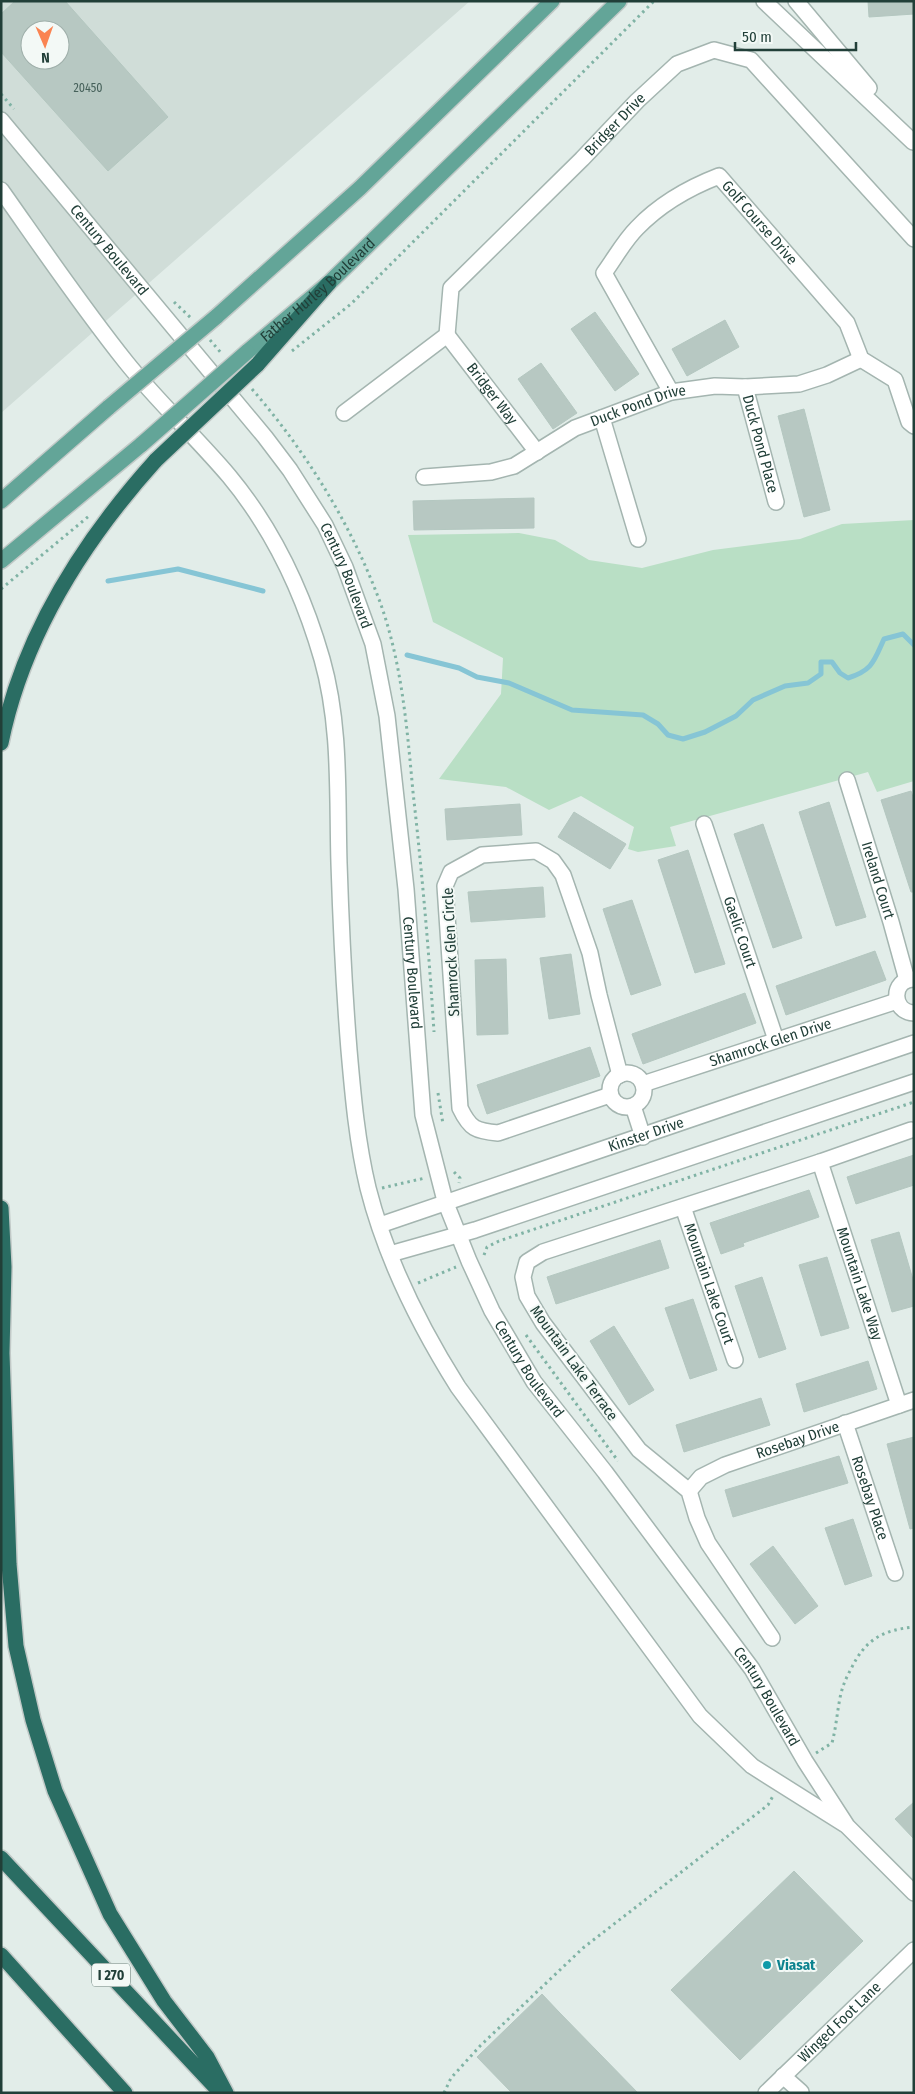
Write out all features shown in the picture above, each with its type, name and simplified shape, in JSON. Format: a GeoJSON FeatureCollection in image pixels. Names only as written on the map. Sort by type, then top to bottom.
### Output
{"type":"FeatureCollection","features":[{"type":"Feature","properties":{"kind":"highway"},"geometry":{"type":"LineString","coordinates":[[1,743],[22,670],[50,608],[86,546],[122,498],[156,460],[257,365],[329,283]]}},
{"type":"Feature","properties":{"kind":"highway"},"geometry":{"type":"LineString","coordinates":[[1,1208],[4,1268],[2,1349],[9,1564],[16,1646],[33,1720],[56,1791],[110,1914],[164,2001],[207,2057],[226,2093]]}},
{"type":"Feature","properties":{"kind":"highway","name":"I 270"},"geometry":{"type":"LineString","coordinates":[[1,1858],[221,2093]]}},
{"type":"Feature","properties":{"kind":"highway"},"geometry":{"type":"LineString","coordinates":[[1,1955],[124,2093]]}},
{"type":"Feature","properties":{"kind":"main road"},"geometry":{"type":"LineString","coordinates":[[1,501],[216,317],[360,188],[552,1]]}},
{"type":"Feature","properties":{"kind":"main road","name":"Father Hurley Boulevard"},"geometry":{"type":"LineString","coordinates":[[1,561],[142,444],[329,283],[619,1]]}},
{"type":"Feature","properties":{"kind":"street"},"geometry":{"type":"LineString","coordinates":[[764,1],[914,142]]}},
{"type":"Feature","properties":{"kind":"street"},"geometry":{"type":"LineString","coordinates":[[796,1],[914,142]]}},
{"type":"Feature","properties":{"kind":"street","name":"Bridger Drive"},"geometry":{"type":"LineString","coordinates":[[447,336],[451,288],[677,64],[714,50],[751,60],[914,240]]}},
{"type":"Feature","properties":{"kind":"street","name":"Century Boulevard"},"geometry":{"type":"LineString","coordinates":[[1,120],[265,437],[290,470],[325,525],[345,567],[372,644],[387,716],[406,888],[423,1115],[445,1201],[468,1261],[492,1311],[534,1382],[606,1472],[752,1670],[805,1761],[847,1826],[914,1894]]}},
{"type":"Feature","properties":{"kind":"street","name":"Golf Course Drive"},"geometry":{"type":"LineString","coordinates":[[671,392],[604,273],[636,229],[661,207],[689,188],[719,176],[847,323],[861,359]]}},
{"type":"Feature","properties":{"kind":"street","name":"Century Boulevard"},"geometry":{"type":"LineString","coordinates":[[1,190],[128,364],[237,486],[281,554],[304,604],[329,688],[337,743],[342,923],[355,1121],[368,1189],[390,1254],[404,1290],[436,1353],[458,1387],[700,1716],[752,1766],[847,1826]]}},
{"type":"Feature","properties":{"kind":"street"},"geometry":{"type":"LineString","coordinates":[[344,413],[447,336]]}},
{"type":"Feature","properties":{"kind":"street","name":"Bridger Way"},"geometry":{"type":"LineString","coordinates":[[447,336],[537,452]]}},
{"type":"Feature","properties":{"kind":"street"},"geometry":{"type":"LineString","coordinates":[[861,359],[895,380],[909,422],[914,426]]}},
{"type":"Feature","properties":{"kind":"street","name":"Duck Pond Drive"},"geometry":{"type":"LineString","coordinates":[[424,477],[491,472],[514,466],[576,428],[671,392],[715,386],[746,387],[799,384],[828,375],[861,359]]}},
{"type":"Feature","properties":{"kind":"street","name":"Duck Pond Place"},"geometry":{"type":"LineString","coordinates":[[746,387],[776,502]]}},
{"type":"Feature","properties":{"kind":"street"},"geometry":{"type":"LineString","coordinates":[[602,418],[638,539]]}},
{"type":"Feature","properties":{"kind":"street","name":"Ireland Court"},"geometry":{"type":"LineString","coordinates":[[847,780],[910,980]]}},
{"type":"Feature","properties":{"kind":"street","name":"Gaelic Court"},"geometry":{"type":"LineString","coordinates":[[704,824],[776,1040]]}},
{"type":"Feature","properties":{"kind":"street","name":"Shamrock Glen Circle"},"geometry":{"type":"LineString","coordinates":[[610,1095],[498,1133],[480,1132],[467,1122],[460,1108],[445,886],[451,872],[482,855],[499,853],[536,851],[552,861],[563,875],[590,954],[620,1075]]}},
{"type":"Feature","properties":{"kind":"street"},"geometry":{"type":"LineString","coordinates":[[910,980],[898,987],[896,994],[897,1001],[905,1011],[914,1013]]}},
{"type":"Feature","properties":{"kind":"street","name":"Shamrock Glen Drive"},"geometry":{"type":"LineString","coordinates":[[643,1084],[897,1001]]}},
{"type":"Feature","properties":{"kind":"street","name":"Kinster Drive"},"geometry":{"type":"LineString","coordinates":[[380,1225],[445,1201],[643,1137],[914,1043]]}},
{"type":"Feature","properties":{"kind":"street"},"geometry":{"type":"LineString","coordinates":[[632,1074],[638,1077],[643,1084],[643,1096],[639,1103],[633,1106],[624,1107],[619,1105],[610,1095],[612,1082],[620,1075],[632,1074]]}},
{"type":"Feature","properties":{"kind":"street"},"geometry":{"type":"LineString","coordinates":[[390,1254],[458,1235],[914,1082]]}},
{"type":"Feature","properties":{"kind":"street"},"geometry":{"type":"LineString","coordinates":[[633,1106],[643,1137]]}},
{"type":"Feature","properties":{"kind":"street","name":"Mountain Lake Terrace"},"geometry":{"type":"LineString","coordinates":[[689,1491],[639,1450],[543,1323],[527,1296],[522,1278],[527,1262],[543,1252],[820,1162],[911,1130]]}},
{"type":"Feature","properties":{"kind":"street","name":"Mountain Lake Way"},"geometry":{"type":"LineString","coordinates":[[820,1162],[907,1402]]}},
{"type":"Feature","properties":{"kind":"street","name":"Mountain Lake Court"},"geometry":{"type":"LineString","coordinates":[[684,1207],[735,1360]]}},
{"type":"Feature","properties":{"kind":"street","name":"Rosebay Drive"},"geometry":{"type":"LineString","coordinates":[[689,1491],[701,1477],[725,1465],[907,1402]]}},
{"type":"Feature","properties":{"kind":"street","name":"Rosebay Place"},"geometry":{"type":"LineString","coordinates":[[845,1423],[895,1573]]}},
{"type":"Feature","properties":{"kind":"street"},"geometry":{"type":"LineString","coordinates":[[689,1491],[697,1518],[708,1543],[772,1638]]}},
{"type":"Feature","properties":{"kind":"street","name":"Winged Foot Lane"},"geometry":{"type":"LineString","coordinates":[[766,2093],[914,1950]]}},
{"type":"Feature","properties":{"kind":"street"},"geometry":{"type":"LineString","coordinates":[[783,2076],[802,2092]]}},
{"type":"Feature","properties":{"kind":"path"},"geometry":{"type":"LineString","coordinates":[[291,351],[350,304],[654,1]]}},
{"type":"Feature","properties":{"kind":"path"},"geometry":{"type":"LineString","coordinates":[[1,590],[91,515]]}},
{"type":"Feature","properties":{"kind":"path"},"geometry":{"type":"LineString","coordinates":[[404,1290],[468,1261],[484,1257],[486,1247],[498,1241],[914,1102]]}},
{"type":"Feature","properties":{"kind":"path"},"geometry":{"type":"LineString","coordinates":[[368,1189],[385,1187],[437,1174]]}},
{"type":"Feature","properties":{"kind":"path"},"geometry":{"type":"LineString","coordinates":[[521,1328],[619,1462]]}},
{"type":"Feature","properties":{"kind":"path"},"geometry":{"type":"LineString","coordinates":[[805,1761],[832,1743],[843,1684],[856,1658],[864,1648],[884,1633],[897,1628],[914,1627]]}},
{"type":"Feature","properties":{"kind":"path"},"geometry":{"type":"LineString","coordinates":[[444,2093],[460,2067],[582,1948],[768,1805],[779,1784]]}},
{"type":"Feature","properties":{"kind":"shaded area"},"geometry":{"type":"Polygon","coordinates":[[[1,1],[470,1],[1,413],[1,1]]]}},
{"type":"Feature","properties":{"kind":"green space"},"geometry":{"type":"Polygon","coordinates":[[[914,520],[914,781],[877,792],[868,772],[670,827],[676,846],[638,852],[628,849],[634,827],[581,796],[549,810],[506,787],[439,779],[501,694],[503,658],[433,622],[408,535],[519,533],[555,540],[589,560],[642,568],[713,550],[800,539],[842,524],[914,520]]]}},
{"type":"Feature","properties":{"kind":"building"},"geometry":{"type":"Polygon","coordinates":[[[15,1],[65,1],[168,117],[108,171],[1,52],[1,14],[15,1]]]}},
{"type":"Feature","properties":{"kind":"building"},"geometry":{"type":"Polygon","coordinates":[[[868,1],[913,1],[914,14],[869,17],[868,1]]]}},
{"type":"Feature","properties":{"kind":"building"},"geometry":{"type":"Polygon","coordinates":[[[595,312],[639,374],[615,391],[571,329],[595,312]]]}},
{"type":"Feature","properties":{"kind":"building"},"geometry":{"type":"Polygon","coordinates":[[[725,320],[739,347],[687,376],[672,349],[725,320]]]}},
{"type":"Feature","properties":{"kind":"building"},"geometry":{"type":"Polygon","coordinates":[[[541,363],[577,413],[553,429],[518,379],[541,363]]]}},
{"type":"Feature","properties":{"kind":"building"},"geometry":{"type":"Polygon","coordinates":[[[804,409],[830,510],[804,517],[778,416],[804,409]]]}},
{"type":"Feature","properties":{"kind":"building"},"geometry":{"type":"Polygon","coordinates":[[[534,498],[534,528],[414,530],[413,501],[534,498]]]}},
{"type":"Feature","properties":{"kind":"building"},"geometry":{"type":"Polygon","coordinates":[[[911,791],[914,800],[914,892],[911,892],[881,800],[911,791]]]}},
{"type":"Feature","properties":{"kind":"building"},"geometry":{"type":"Polygon","coordinates":[[[829,802],[866,917],[836,926],[799,812],[829,802]]]}},
{"type":"Feature","properties":{"kind":"building"},"geometry":{"type":"Polygon","coordinates":[[[520,804],[522,835],[447,840],[445,809],[520,804]]]}},
{"type":"Feature","properties":{"kind":"building"},"geometry":{"type":"Polygon","coordinates":[[[574,812],[626,844],[610,869],[558,837],[574,812]]]}},
{"type":"Feature","properties":{"kind":"building"},"geometry":{"type":"Polygon","coordinates":[[[763,824],[802,938],[773,948],[734,834],[763,824]]]}},
{"type":"Feature","properties":{"kind":"building"},"geometry":{"type":"Polygon","coordinates":[[[688,850],[725,964],[695,973],[658,860],[688,850]]]}},
{"type":"Feature","properties":{"kind":"building"},"geometry":{"type":"Polygon","coordinates":[[[543,887],[545,917],[471,922],[468,892],[543,887]]]}},
{"type":"Feature","properties":{"kind":"building"},"geometry":{"type":"Polygon","coordinates":[[[632,900],[661,985],[631,995],[603,909],[632,900]]]}},
{"type":"Feature","properties":{"kind":"building"},"geometry":{"type":"Polygon","coordinates":[[[875,951],[886,980],[786,1015],[776,986],[875,951]]]}},
{"type":"Feature","properties":{"kind":"building"},"geometry":{"type":"Polygon","coordinates":[[[571,954],[580,1014],[549,1019],[540,958],[571,954]]]}},
{"type":"Feature","properties":{"kind":"building"},"geometry":{"type":"Polygon","coordinates":[[[506,959],[508,1034],[477,1035],[475,960],[506,959]]]}},
{"type":"Feature","properties":{"kind":"building"},"geometry":{"type":"Polygon","coordinates":[[[745,993],[756,1023],[643,1064],[632,1034],[745,993]]]}},
{"type":"Feature","properties":{"kind":"building"},"geometry":{"type":"Polygon","coordinates":[[[590,1047],[600,1076],[487,1114],[477,1085],[590,1047]]]}},
{"type":"Feature","properties":{"kind":"building"},"geometry":{"type":"Polygon","coordinates":[[[914,1155],[914,1185],[856,1204],[847,1177],[914,1155]]]}},
{"type":"Feature","properties":{"kind":"building"},"geometry":{"type":"Polygon","coordinates":[[[809,1190],[819,1217],[743,1243],[744,1246],[721,1254],[710,1223],[809,1190]]]}},
{"type":"Feature","properties":{"kind":"building"},"geometry":{"type":"Polygon","coordinates":[[[899,1232],[914,1283],[914,1306],[892,1312],[871,1240],[899,1232]]]}},
{"type":"Feature","properties":{"kind":"building"},"geometry":{"type":"Polygon","coordinates":[[[660,1240],[669,1268],[556,1304],[547,1277],[660,1240]]]}},
{"type":"Feature","properties":{"kind":"building"},"geometry":{"type":"Polygon","coordinates":[[[827,1257],[849,1328],[821,1336],[799,1265],[827,1257]]]}},
{"type":"Feature","properties":{"kind":"building"},"geometry":{"type":"Polygon","coordinates":[[[762,1277],[786,1349],[759,1358],[735,1286],[762,1277]]]}},
{"type":"Feature","properties":{"kind":"building"},"geometry":{"type":"Polygon","coordinates":[[[693,1299],[717,1370],[690,1379],[665,1308],[693,1299]]]}},
{"type":"Feature","properties":{"kind":"building"},"geometry":{"type":"Polygon","coordinates":[[[614,1326],[654,1390],[629,1405],[590,1341],[614,1326]]]}},
{"type":"Feature","properties":{"kind":"building"},"geometry":{"type":"Polygon","coordinates":[[[868,1361],[877,1389],[804,1412],[796,1384],[868,1361]]]}},
{"type":"Feature","properties":{"kind":"building"},"geometry":{"type":"Polygon","coordinates":[[[761,1398],[770,1425],[684,1452],[676,1425],[761,1398]]]}},
{"type":"Feature","properties":{"kind":"building"},"geometry":{"type":"Polygon","coordinates":[[[914,1437],[914,1528],[910,1529],[887,1444],[914,1437]]]}},
{"type":"Feature","properties":{"kind":"building"},"geometry":{"type":"Polygon","coordinates":[[[839,1456],[848,1483],[733,1517],[725,1490],[839,1456]]]}},
{"type":"Feature","properties":{"kind":"building"},"geometry":{"type":"Polygon","coordinates":[[[853,1519],[872,1576],[845,1585],[825,1528],[853,1519]]]}},
{"type":"Feature","properties":{"kind":"building"},"geometry":{"type":"Polygon","coordinates":[[[773,1546],[818,1606],[795,1624],[750,1564],[773,1546]]]}},
{"type":"Feature","properties":{"kind":"building"},"geometry":{"type":"Polygon","coordinates":[[[914,1802],[914,1839],[895,1819],[914,1802]]]}},
{"type":"Feature","properties":{"kind":"building","name":"Viasat"},"geometry":{"type":"Polygon","coordinates":[[[794,1871],[863,1941],[740,2060],[671,1990],[794,1871]]]}},
{"type":"Feature","properties":{"kind":"building"},"geometry":{"type":"Polygon","coordinates":[[[542,1994],[638,2093],[512,2093],[477,2057],[542,1994]]]}},
{"type":"Feature","properties":{"kind":"waterway"},"geometry":{"type":"LineString","coordinates":[[108,581],[178,569],[263,591]]}},
{"type":"Feature","properties":{"kind":"waterway"},"geometry":{"type":"LineString","coordinates":[[407,655],[459,668],[477,677],[509,683],[572,710],[643,715],[658,724],[668,735],[683,739],[705,732],[736,716],[753,700],[785,686],[808,683],[821,674],[821,662],[832,662],[840,673],[848,678],[863,672],[872,664],[884,639],[903,634],[914,645]]}},
{"type":"Feature","properties":{"kind":"place","name":"Viasat"},"geometry":{"type":"Point","coordinates":[767,1965]}}]}
